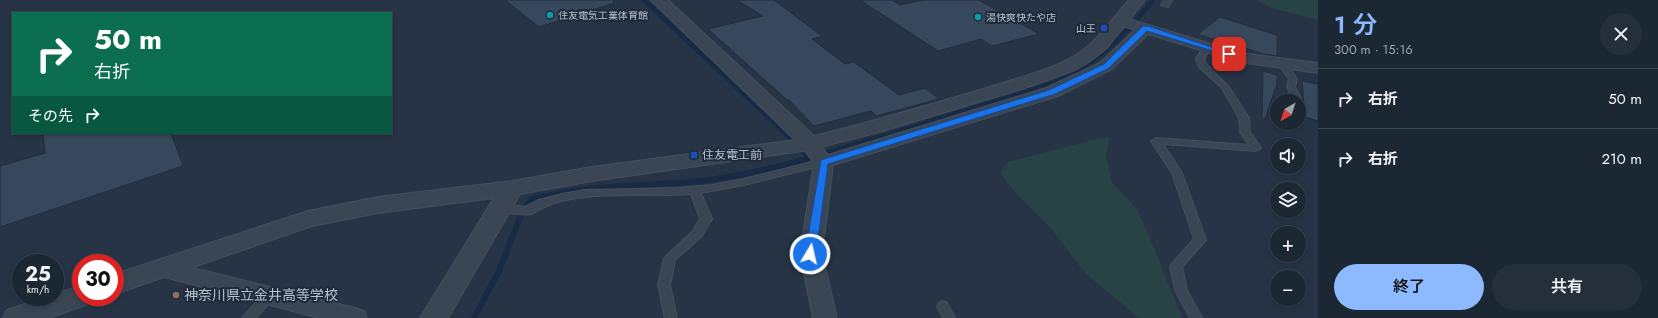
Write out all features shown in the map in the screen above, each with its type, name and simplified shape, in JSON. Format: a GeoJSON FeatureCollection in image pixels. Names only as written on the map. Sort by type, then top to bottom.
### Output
{"type":"FeatureCollection","features":[{"type":"Feature","properties":{"kind":"street"},"geometry":{"type":"LineString","coordinates":[[659,0],[804,137],[813,153],[810,254],[825,318]]}},
{"type":"Feature","properties":{"kind":"street"},"geometry":{"type":"LineString","coordinates":[[813,153],[886,124],[1018,84],[1068,66],[1083,58],[1101,44],[1119,20],[1137,0]]}},
{"type":"Feature","properties":{"kind":"street"},"geometry":{"type":"LineString","coordinates":[[1119,20],[1239,57],[1318,68]]}},
{"type":"Feature","properties":{"kind":"street"},"geometry":{"type":"LineString","coordinates":[[124,281],[308,219],[378,205],[506,198],[592,174],[773,150],[813,153],[1052,92],[1106,66],[1145,28]]}},
{"type":"Feature","properties":{"kind":"street"},"geometry":{"type":"LineString","coordinates":[[434,318],[506,198]]}},
{"type":"Feature","properties":{"kind":"street"},"geometry":{"type":"LineString","coordinates":[[161,268],[268,297],[355,318]]}},
{"type":"Feature","properties":{"kind":"street"},"geometry":{"type":"LineString","coordinates":[[17,318],[72,299]]}},
{"type":"Feature","properties":{"kind":"lane"},"geometry":{"type":"LineString","coordinates":[[1196,318],[1180,290],[1176,266],[1200,240],[1177,173],[1156,141],[1256,148],[1245,132],[1244,118],[1225,87],[1202,65],[1200,58],[1208,48]]}},
{"type":"Feature","properties":{"kind":"lane"},"geometry":{"type":"LineString","coordinates":[[1283,64],[1294,79],[1292,87],[1295,94]]}},
{"type":"Feature","properties":{"kind":"lane"},"geometry":{"type":"LineString","coordinates":[[506,198],[527,211],[537,203],[562,197],[624,192],[695,190],[716,187],[813,153]]}},
{"type":"Feature","properties":{"kind":"lane"},"geometry":{"type":"LineString","coordinates":[[671,318],[664,284],[670,258],[697,234],[706,219],[695,190]]}},
{"type":"Feature","properties":{"kind":"lane"},"geometry":{"type":"LineString","coordinates":[[248,318],[268,297]]}},
{"type":"Feature","properties":{"kind":"lane"},"geometry":{"type":"LineString","coordinates":[[943,306],[949,318]]}},
{"type":"Feature","properties":{"kind":"green space"},"geometry":{"type":"Polygon","coordinates":[[[1256,0],[1318,0],[1318,20],[1272,8],[1256,0]]]}},
{"type":"Feature","properties":{"kind":"green space"},"geometry":{"type":"Polygon","coordinates":[[[1109,138],[1106,156],[1112,183],[1137,209],[1182,318],[1139,318],[1085,273],[1050,227],[1014,191],[1000,173],[1008,162],[1096,139],[1109,138]]]}},
{"type":"Feature","properties":{"kind":"building","name":"住友電気工業体育館"},"geometry":{"type":"Polygon","coordinates":[[[505,0],[613,0],[614,3],[539,27],[505,0]]]}},
{"type":"Feature","properties":{"kind":"building"},"geometry":{"type":"Polygon","coordinates":[[[737,0],[774,0],[822,36],[812,39],[845,64],[854,62],[899,95],[925,88],[939,99],[876,116],[871,111],[814,126],[789,100],[787,100],[708,29],[763,16],[737,0]]]}},
{"type":"Feature","properties":{"kind":"building"},"geometry":{"type":"Polygon","coordinates":[[[860,0],[892,0],[900,5],[922,0],[979,0],[1039,34],[992,46],[981,39],[938,51],[860,0]]]}},
{"type":"Feature","properties":{"kind":"building"},"geometry":{"type":"Polygon","coordinates":[[[1220,17],[1277,35],[1277,56],[1263,54],[1236,45],[1234,47],[1198,34],[1220,17]]]}},
{"type":"Feature","properties":{"kind":"building"},"geometry":{"type":"Polygon","coordinates":[[[1263,71],[1277,75],[1277,84],[1274,94],[1270,94],[1270,104],[1265,119],[1262,119],[1263,71]]]}},
{"type":"Feature","properties":{"kind":"building"},"geometry":{"type":"Polygon","coordinates":[[[1302,81],[1318,84],[1318,121],[1306,117],[1306,94],[1303,94],[1302,81]]]}},
{"type":"Feature","properties":{"kind":"building"},"geometry":{"type":"Polygon","coordinates":[[[43,134],[171,134],[183,166],[0,227],[0,166],[45,153],[43,134]]]}},
{"type":"Feature","properties":{"kind":"waterway"},"geometry":{"type":"LineString","coordinates":[[644,0],[789,137]]}},
{"type":"Feature","properties":{"kind":"waterway"},"geometry":{"type":"LineString","coordinates":[[880,137],[1056,82],[1085,66],[1110,47],[1132,25],[1153,0]]}},
{"type":"Feature","properties":{"kind":"waterway"},"geometry":{"type":"LineString","coordinates":[[788,136],[811,158]]}},
{"type":"Feature","properties":{"kind":"waterway"},"geometry":{"type":"LineString","coordinates":[[811,158],[884,136]]}},
{"type":"Feature","properties":{"kind":"waterway"},"geometry":{"type":"LineString","coordinates":[[474,318],[499,271],[521,215],[531,200],[594,188],[678,183],[723,178],[746,174],[811,158]]}},
{"type":"Feature","properties":{"kind":"place","name":"住友電気工業体育館"},"geometry":{"type":"Point","coordinates":[550,15]}},
{"type":"Feature","properties":{"kind":"place","name":"湯快爽快たや店"},"geometry":{"type":"Point","coordinates":[978,17]}},
{"type":"Feature","properties":{"kind":"place","name":"山王"},"geometry":{"type":"Point","coordinates":[1104,28]}},
{"type":"Feature","properties":{"kind":"place","name":"住友電工前"},"geometry":{"type":"Point","coordinates":[694,155]}},
{"type":"Feature","properties":{"kind":"place","name":"神奈川県立金井高等学校"},"geometry":{"type":"Point","coordinates":[176,295]}},
{"type":"Feature","properties":{"kind":"route"},"geometry":{"type":"LineString","coordinates":[[810,254],[824,162],[1052,92],[1081,80],[1106,66],[1145,28],[1229,54]]}}]}
